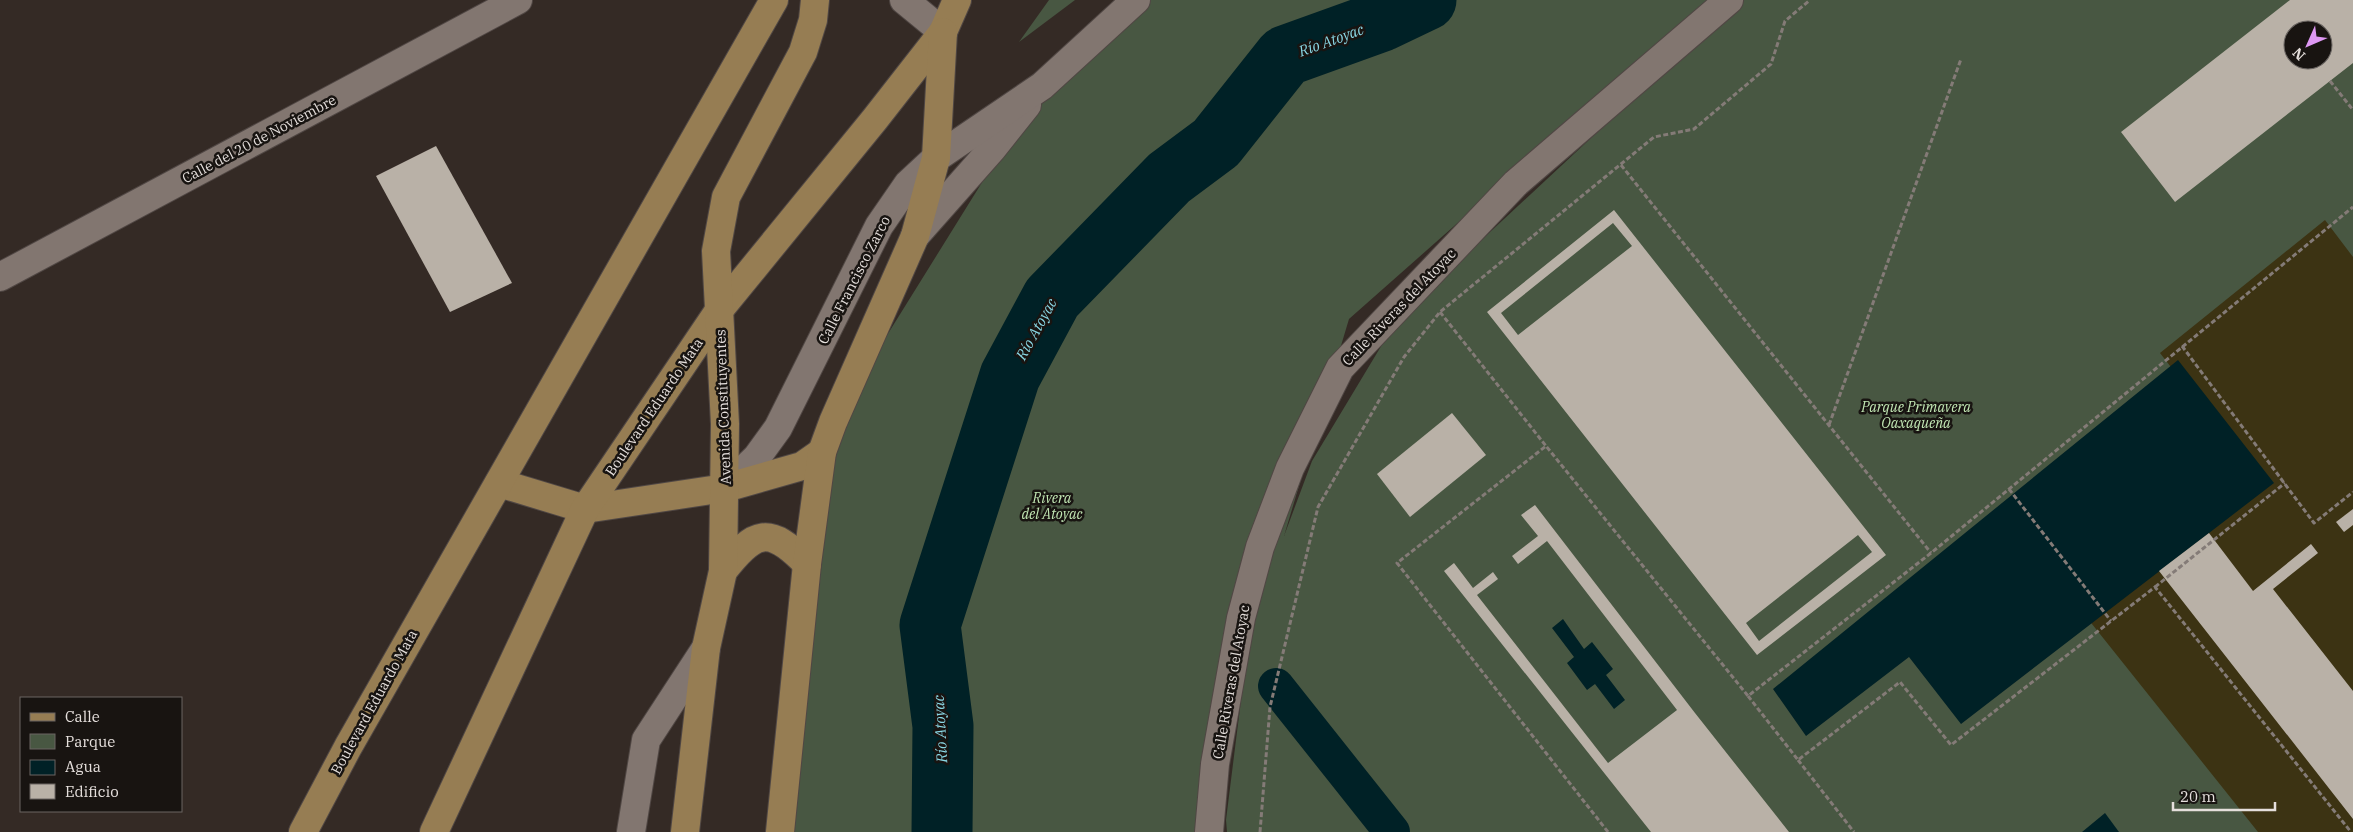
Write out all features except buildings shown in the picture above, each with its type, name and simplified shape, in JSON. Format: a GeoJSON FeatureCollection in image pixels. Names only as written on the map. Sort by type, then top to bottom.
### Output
{"type":"FeatureCollection","features":[{"type":"Feature","properties":{"kind":"main road","name":"Boulevard Eduardo Mata"},"geometry":{"type":"LineString","coordinates":[[303,832],[348,747],[774,0]]}},
{"type":"Feature","properties":{"kind":"main road","name":"Avenida Constituyentes"},"geometry":{"type":"LineString","coordinates":[[685,832],[706,648],[723,571],[725,488],[720,309],[716,251],[726,198],[803,52],[813,20],[815,0]]}},
{"type":"Feature","properties":{"kind":"main road","name":"Boulevard Eduardo Mata"},"geometry":{"type":"LineString","coordinates":[[434,832],[585,509],[720,309],[875,119],[943,32],[958,0]]}},
{"type":"Feature","properties":{"kind":"main road"},"geometry":{"type":"LineString","coordinates":[[780,832],[807,564],[822,452],[833,422],[915,236],[936,158],[943,32]]}},
{"type":"Feature","properties":{"kind":"main road"},"geometry":{"type":"LineString","coordinates":[[499,483],[585,509],[725,488],[802,466],[822,452]]}},
{"type":"Feature","properties":{"kind":"main road"},"geometry":{"type":"LineString","coordinates":[[723,571],[740,550],[756,538],[774,538],[789,545],[807,564]]}},
{"type":"Feature","properties":{"kind":"street","name":"Calle del 20 de Noviembre"},"geometry":{"type":"LineString","coordinates":[[0,277],[518,0]]}},
{"type":"Feature","properties":{"kind":"street"},"geometry":{"type":"LineString","coordinates":[[904,0],[943,32]]}},
{"type":"Feature","properties":{"kind":"street","name":"Calle Francisco Zarco"},"geometry":{"type":"LineString","coordinates":[[725,488],[756,457],[778,428],[879,226],[908,184],[936,158],[1042,86],[1136,0]]}},
{"type":"Feature","properties":{"kind":"street","name":"Calle Riveras del Atoyac"},"geometry":{"type":"LineString","coordinates":[[1209,832],[1215,764],[1241,618],[1260,547],[1290,468],[1340,368],[1516,183],[1729,0]]}},
{"type":"Feature","properties":{"kind":"street","name":"Calle Francisco Zarco"},"geometry":{"type":"LineString","coordinates":[[915,236],[992,149],[1042,86]]}},
{"type":"Feature","properties":{"kind":"street"},"geometry":{"type":"LineString","coordinates":[[631,832],[646,740],[706,648]]}},
{"type":"Feature","properties":{"kind":"path"},"geometry":{"type":"LineString","coordinates":[[1260,832],[1270,707],[1318,507],[1404,357],[1440,312],[1654,137],[1694,129],[1771,64],[1785,21],[1810,0]]}},
{"type":"Feature","properties":{"kind":"path"},"geometry":{"type":"LineString","coordinates":[[1829,425],[1961,59]]}},
{"type":"Feature","properties":{"kind":"path"},"geometry":{"type":"LineString","coordinates":[[2330,81],[2353,110]]}},
{"type":"Feature","properties":{"kind":"path"},"geometry":{"type":"LineString","coordinates":[[1621,165],[1931,552]]}},
{"type":"Feature","properties":{"kind":"path"},"geometry":{"type":"LineString","coordinates":[[1748,696],[2009,489],[2353,207]]}},
{"type":"Feature","properties":{"kind":"path"},"geometry":{"type":"LineString","coordinates":[[1440,312],[1748,696],[1854,832]]}},
{"type":"Feature","properties":{"kind":"path"},"geometry":{"type":"LineString","coordinates":[[2182,346],[2314,523],[2353,492]]}},
{"type":"Feature","properties":{"kind":"path"},"geometry":{"type":"LineString","coordinates":[[1546,446],[1397,563],[1608,832]]}},
{"type":"Feature","properties":{"kind":"path"},"geometry":{"type":"LineString","coordinates":[[1798,760],[1900,682],[1951,745],[2285,484]]}},
{"type":"Feature","properties":{"kind":"path"},"geometry":{"type":"LineString","coordinates":[[2009,489],[2111,621]]}},
{"type":"Feature","properties":{"kind":"path"},"geometry":{"type":"LineString","coordinates":[[2155,587],[2351,832]]}},
{"type":"Feature","properties":{"kind":"green space"},"geometry":{"type":"Polygon","coordinates":[[[1049,0],[1075,0],[1019,42],[1049,0]]]}},
{"type":"Feature","properties":{"kind":"green space","name":"Parque Primavera Oaxaqueña"},"geometry":{"type":"Polygon","coordinates":[[[1134,0],[1713,0],[1686,21],[1349,319],[1284,536],[1312,461],[1383,343],[1429,289],[1739,0],[2353,0],[2353,832],[1227,832],[1226,820],[1245,668],[1215,764],[1221,832],[780,832],[833,422],[1042,86],[1134,0]]]}},
{"type":"Feature","properties":{"kind":"sand"},"geometry":{"type":"Polygon","coordinates":[[[2325,220],[2353,257],[2353,832],[2258,832],[2084,614],[2258,479],[2160,353],[2325,220]]]}},
{"type":"Feature","properties":{"kind":"water"},"geometry":{"type":"Polygon","coordinates":[[[2178,360],[2274,483],[1961,724],[1909,657],[1806,736],[1773,689],[2178,360]]]}},
{"type":"Feature","properties":{"kind":"water"},"geometry":{"type":"Polygon","coordinates":[[[1563,619],[1584,649],[1592,642],[1613,669],[1606,675],[1625,700],[1614,709],[1595,684],[1587,690],[1567,663],[1574,657],[1552,628],[1563,619]]]}},
{"type":"Feature","properties":{"kind":"water"},"geometry":{"type":"Polygon","coordinates":[[[2105,813],[2119,832],[2082,832],[2105,813]]]}},
{"type":"Feature","properties":{"kind":"waterway","name":"Río Atoyac"},"geometry":{"type":"LineString","coordinates":[[942,832],[943,726],[930,625],[1010,376],[1052,298],[1169,178],[1216,143],[1285,56],[1382,21],[1426,0]]}},
{"type":"Feature","properties":{"kind":"waterway"},"geometry":{"type":"LineString","coordinates":[[1276,686],[1392,832]]}},
{"type":"Feature","properties":{"kind":"park label","name":"Rivera del Atoyac"},"geometry":{"type":"Point","coordinates":[1052,506]}}]}
